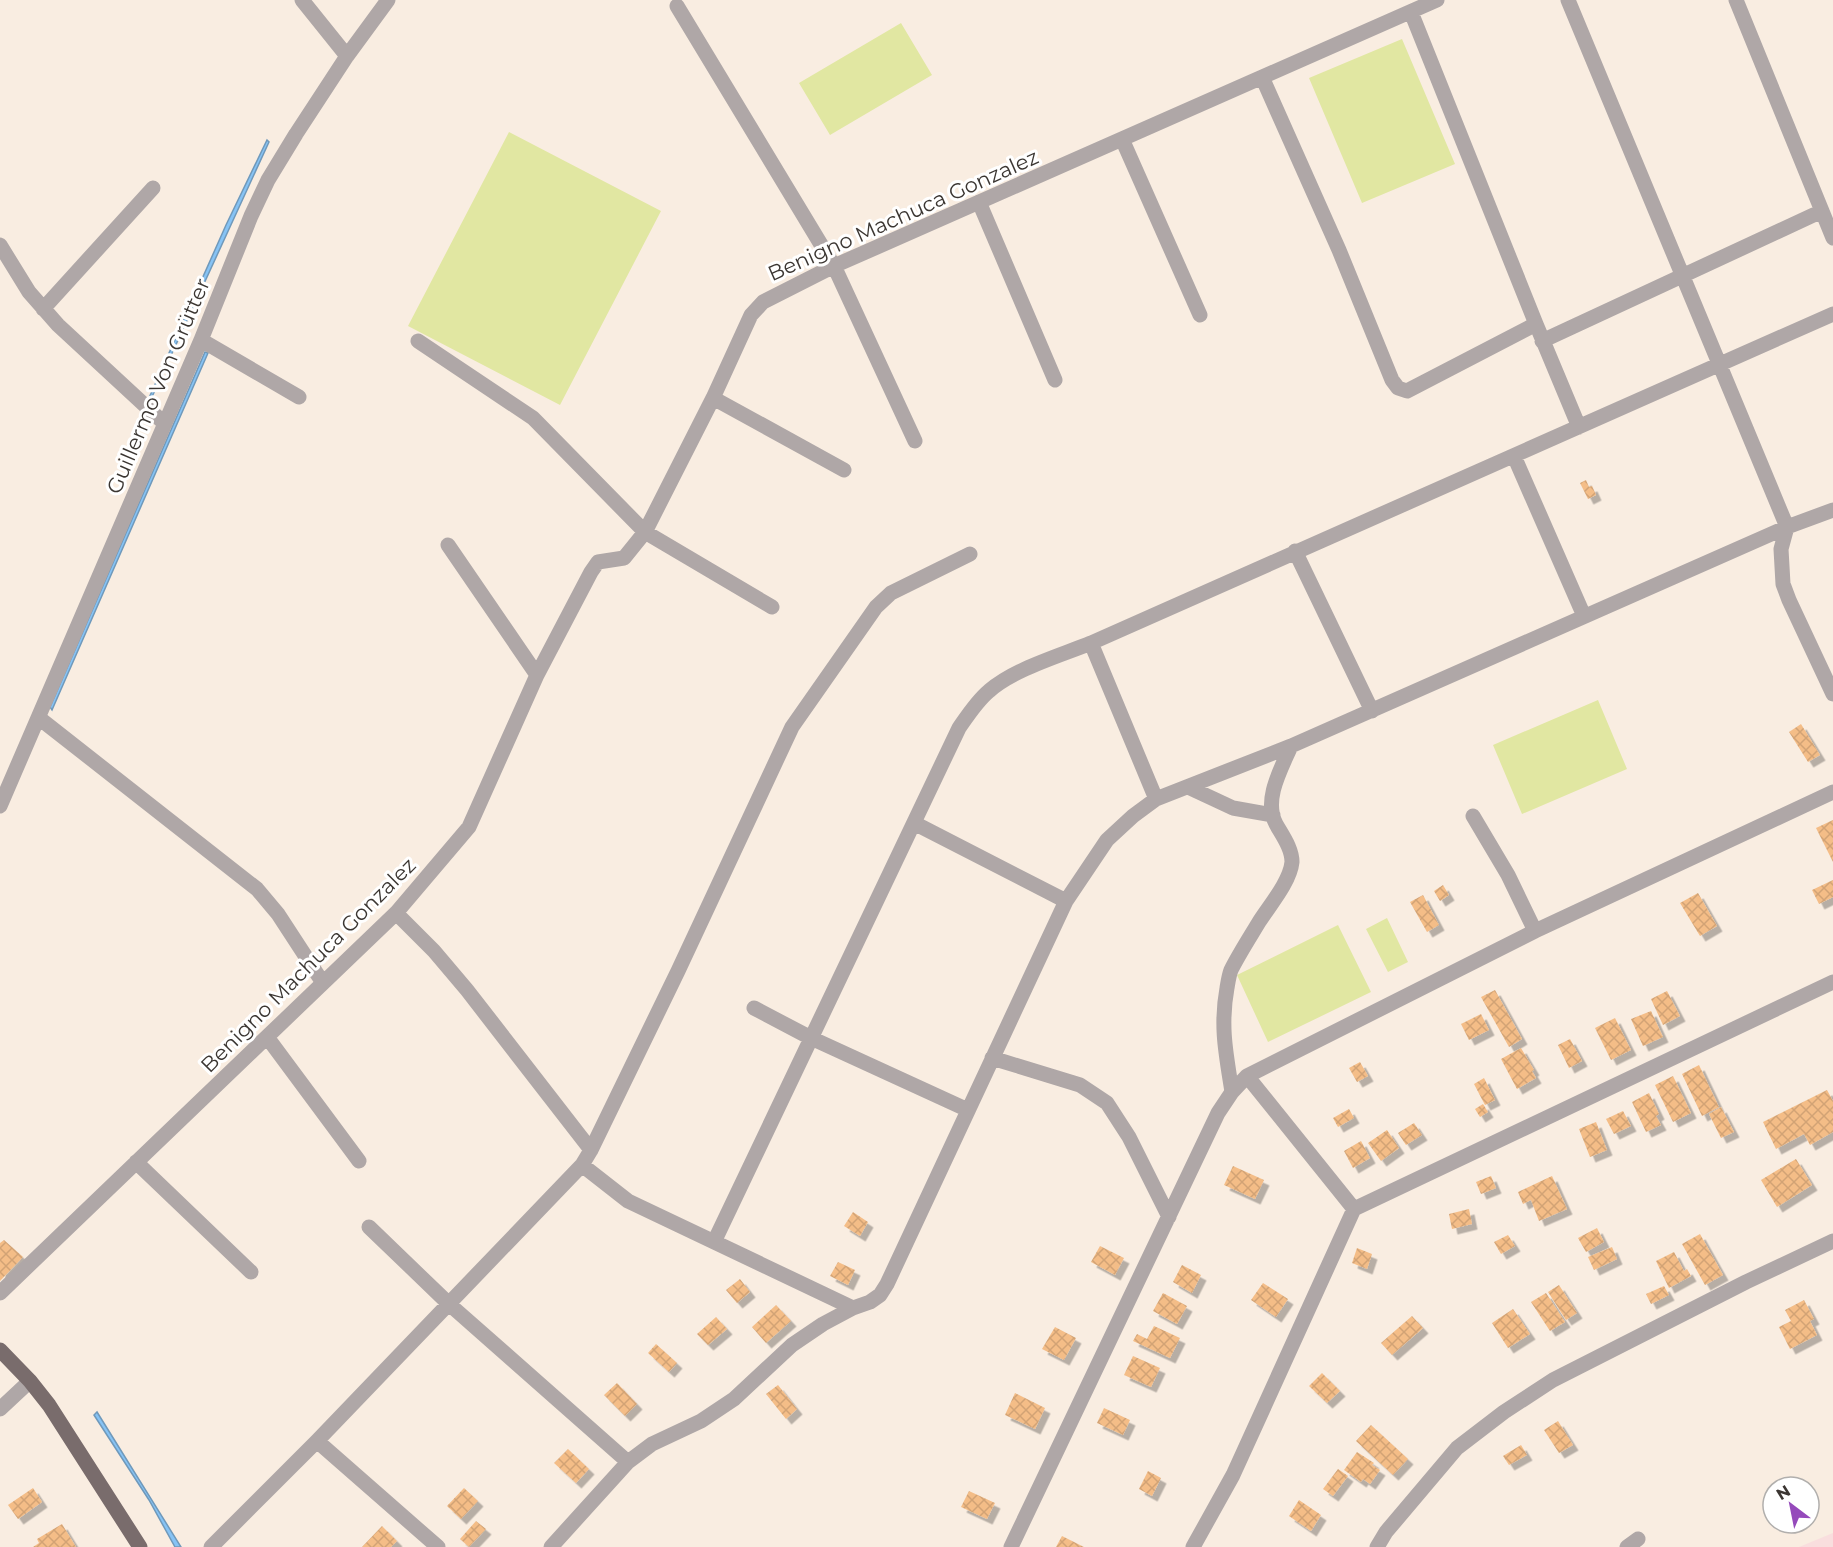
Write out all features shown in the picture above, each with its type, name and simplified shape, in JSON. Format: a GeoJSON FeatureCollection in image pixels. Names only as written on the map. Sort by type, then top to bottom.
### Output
{"type":"FeatureCollection","features":[{"type":"Feature","properties":{"kind":"main road"},"geometry":{"type":"LineString","coordinates":[[0,1350],[49,1405],[140,1547]]}},
{"type":"Feature","properties":{"kind":"street"},"geometry":{"type":"LineString","coordinates":[[302,0],[347,56]]}},
{"type":"Feature","properties":{"kind":"street","name":"Guillermo Von Grütter"},"geometry":{"type":"LineString","coordinates":[[0,806],[268,180],[347,56],[388,0]]}},
{"type":"Feature","properties":{"kind":"street","name":"Benigno Machuca Gonzalez"},"geometry":{"type":"LineString","coordinates":[[0,1293],[396,913],[469,827],[537,675],[594,566],[602,561],[624,558],[645,532],[713,398],[751,315],[763,302],[834,266],[1437,0]]}},
{"type":"Feature","properties":{"kind":"street"},"geometry":{"type":"LineString","coordinates":[[1568,0],[1787,527],[1781,549],[1783,584],[1833,694]]}},
{"type":"Feature","properties":{"kind":"street"},"geometry":{"type":"LineString","coordinates":[[1736,0],[1833,238]]}},
{"type":"Feature","properties":{"kind":"street"},"geometry":{"type":"LineString","coordinates":[[680,2],[834,266],[915,441]]}},
{"type":"Feature","properties":{"kind":"street"},"geometry":{"type":"LineString","coordinates":[[1411,12],[1579,427]]}},
{"type":"Feature","properties":{"kind":"street"},"geometry":{"type":"LineString","coordinates":[[1262,77],[1339,249],[1392,380],[1398,388],[1407,391],[1536,324]]}},
{"type":"Feature","properties":{"kind":"street"},"geometry":{"type":"LineString","coordinates":[[1122,139],[1200,315]]}},
{"type":"Feature","properties":{"kind":"street"},"geometry":{"type":"LineString","coordinates":[[44,309],[153,188]]}},
{"type":"Feature","properties":{"kind":"street"},"geometry":{"type":"LineString","coordinates":[[979,202],[1055,380]]}},
{"type":"Feature","properties":{"kind":"street"},"geometry":{"type":"LineString","coordinates":[[1542,340],[1822,211]]}},
{"type":"Feature","properties":{"kind":"street"},"geometry":{"type":"LineString","coordinates":[[0,245],[29,292],[58,325],[165,424]]}},
{"type":"Feature","properties":{"kind":"street"},"geometry":{"type":"LineString","coordinates":[[714,1242],[959,728],[969,712],[988,692],[1016,674],[1833,314]]}},
{"type":"Feature","properties":{"kind":"street"},"geometry":{"type":"LineString","coordinates":[[201,340],[299,397]]}},
{"type":"Feature","properties":{"kind":"street"},"geometry":{"type":"LineString","coordinates":[[418,340],[533,418],[645,532],[772,608]]}},
{"type":"Feature","properties":{"kind":"street"},"geometry":{"type":"LineString","coordinates":[[713,398],[844,470]]}},
{"type":"Feature","properties":{"kind":"street"},"geometry":{"type":"LineString","coordinates":[[1514,456],[1584,616]]}},
{"type":"Feature","properties":{"kind":"street"},"geometry":{"type":"LineString","coordinates":[[551,1547],[628,1462],[652,1444],[701,1421],[734,1399],[792,1345],[823,1324],[880,1295],[1066,901],[1107,840],[1132,816],[1156,799],[1291,746],[1787,527],[1833,510]]}},
{"type":"Feature","properties":{"kind":"street"},"geometry":{"type":"LineString","coordinates":[[448,545],[537,675]]}},
{"type":"Feature","properties":{"kind":"street"},"geometry":{"type":"LineString","coordinates":[[1295,552],[1372,711]]}},
{"type":"Feature","properties":{"kind":"street"},"geometry":{"type":"LineString","coordinates":[[210,1547],[317,1441],[582,1165],[678,971],[792,728],[876,607],[891,593],[970,554]]}},
{"type":"Feature","properties":{"kind":"street"},"geometry":{"type":"LineString","coordinates":[[1090,643],[1156,799]]}},
{"type":"Feature","properties":{"kind":"street"},"geometry":{"type":"LineString","coordinates":[[39,717],[257,889],[278,914],[323,983]]}},
{"type":"Feature","properties":{"kind":"street"},"geometry":{"type":"LineString","coordinates":[[1232,1092],[1224,1038],[1223,1009],[1230,972],[1290,871],[1292,861],[1290,852],[1271,810],[1273,794],[1291,746]]}},
{"type":"Feature","properties":{"kind":"street"},"geometry":{"type":"LineString","coordinates":[[1188,787],[1233,808],[1273,815]]}},
{"type":"Feature","properties":{"kind":"street"},"geometry":{"type":"LineString","coordinates":[[1011,1547],[1218,1113],[1232,1092],[1247,1076],[1535,931],[1833,792]]}},
{"type":"Feature","properties":{"kind":"street"},"geometry":{"type":"LineString","coordinates":[[1473,816],[1503,865],[1535,931]]}},
{"type":"Feature","properties":{"kind":"street"},"geometry":{"type":"LineString","coordinates":[[914,823],[1066,901]]}},
{"type":"Feature","properties":{"kind":"street"},"geometry":{"type":"LineString","coordinates":[[396,913],[434,951],[467,990],[591,1150]]}},
{"type":"Feature","properties":{"kind":"street"},"geometry":{"type":"LineString","coordinates":[[1193,1547],[1233,1475],[1354,1209],[1833,982]]}},
{"type":"Feature","properties":{"kind":"street"},"geometry":{"type":"LineString","coordinates":[[754,1008],[811,1038],[968,1110]]}},
{"type":"Feature","properties":{"kind":"street"},"geometry":{"type":"LineString","coordinates":[[267,1037],[359,1161]]}},
{"type":"Feature","properties":{"kind":"street"},"geometry":{"type":"LineString","coordinates":[[992,1058],[1080,1085],[1107,1103],[1129,1137],[1169,1217]]}},
{"type":"Feature","properties":{"kind":"street"},"geometry":{"type":"LineString","coordinates":[[1247,1076],[1354,1209]]}},
{"type":"Feature","properties":{"kind":"street"},"geometry":{"type":"LineString","coordinates":[[136,1162],[251,1272]]}},
{"type":"Feature","properties":{"kind":"street"},"geometry":{"type":"LineString","coordinates":[[582,1165],[628,1201],[853,1308]]}},
{"type":"Feature","properties":{"kind":"street"},"geometry":{"type":"LineString","coordinates":[[369,1227],[449,1304],[628,1462]]}},
{"type":"Feature","properties":{"kind":"street"},"geometry":{"type":"LineString","coordinates":[[1377,1547],[1386,1532],[1457,1448],[1504,1412],[1553,1380],[1746,1282],[1833,1241]]}},
{"type":"Feature","properties":{"kind":"street"},"geometry":{"type":"LineString","coordinates":[[0,1408],[30,1381]]}},
{"type":"Feature","properties":{"kind":"street"},"geometry":{"type":"LineString","coordinates":[[317,1441],[438,1547]]}},
{"type":"Feature","properties":{"kind":"shaded area"},"geometry":{"type":"Polygon","coordinates":[[[1833,1533],[1833,1547],[1799,1547],[1833,1533]]]}},
{"type":"Feature","properties":{"kind":"green space"},"geometry":{"type":"Polygon","coordinates":[[[901,23],[932,75],[830,135],[799,83],[901,23]]]}},
{"type":"Feature","properties":{"kind":"green space"},"geometry":{"type":"Polygon","coordinates":[[[1402,39],[1455,164],[1362,203],[1309,78],[1402,39]]]}},
{"type":"Feature","properties":{"kind":"green space"},"geometry":{"type":"Polygon","coordinates":[[[509,132],[661,211],[560,405],[408,326],[509,132]]]}},
{"type":"Feature","properties":{"kind":"green space"},"geometry":{"type":"Polygon","coordinates":[[[1598,700],[1627,769],[1522,814],[1493,745],[1598,700]]]}},
{"type":"Feature","properties":{"kind":"green space"},"geometry":{"type":"Polygon","coordinates":[[[1387,918],[1408,962],[1388,972],[1366,929],[1387,918]]]}},
{"type":"Feature","properties":{"kind":"green space"},"geometry":{"type":"Polygon","coordinates":[[[1338,925],[1371,992],[1268,1042],[1237,975],[1338,925]]]}},
{"type":"Feature","properties":{"kind":"water"},"geometry":{"type":"Polygon","coordinates":[[[267,140],[269,142],[151,399],[149,398],[226,225],[267,140]]]}},
{"type":"Feature","properties":{"kind":"water"},"geometry":{"type":"Polygon","coordinates":[[[205,352],[208,353],[52,710],[50,707],[205,352]]]}},
{"type":"Feature","properties":{"kind":"water"},"geometry":{"type":"Polygon","coordinates":[[[97,1412],[181,1547],[175,1547],[149,1500],[94,1415],[97,1412]]]}},
{"type":"Feature","properties":{"kind":"building"},"geometry":{"type":"Polygon","coordinates":[[[1586,480],[1596,495],[1588,499],[1580,483],[1586,480]]]}},
{"type":"Feature","properties":{"kind":"building"},"geometry":{"type":"Polygon","coordinates":[[[1801,724],[1820,755],[1808,762],[1789,732],[1801,724]]]}},
{"type":"Feature","properties":{"kind":"building"},"geometry":{"type":"Polygon","coordinates":[[[1833,820],[1833,862],[1816,828],[1833,820]]]}},
{"type":"Feature","properties":{"kind":"building"},"geometry":{"type":"Polygon","coordinates":[[[1833,880],[1833,897],[1819,904],[1812,890],[1833,880]]]}},
{"type":"Feature","properties":{"kind":"building"},"geometry":{"type":"Polygon","coordinates":[[[1443,885],[1449,895],[1440,901],[1434,891],[1443,885]]]}},
{"type":"Feature","properties":{"kind":"building"},"geometry":{"type":"Polygon","coordinates":[[[1698,893],[1717,926],[1700,936],[1680,903],[1698,893]]]}},
{"type":"Feature","properties":{"kind":"building"},"geometry":{"type":"Polygon","coordinates":[[[1423,895],[1439,925],[1427,932],[1410,902],[1423,895]]]}},
{"type":"Feature","properties":{"kind":"building"},"geometry":{"type":"Polygon","coordinates":[[[1495,990],[1522,1039],[1509,1047],[1481,997],[1495,990]]]}},
{"type":"Feature","properties":{"kind":"building"},"geometry":{"type":"Polygon","coordinates":[[[1667,991],[1680,1016],[1663,1025],[1651,999],[1667,991]]]}},
{"type":"Feature","properties":{"kind":"building"},"geometry":{"type":"Polygon","coordinates":[[[1651,1011],[1663,1037],[1643,1046],[1631,1019],[1651,1011]]]}},
{"type":"Feature","properties":{"kind":"building"},"geometry":{"type":"Polygon","coordinates":[[[1481,1014],[1489,1030],[1469,1040],[1461,1024],[1481,1014]]]}},
{"type":"Feature","properties":{"kind":"building"},"geometry":{"type":"Polygon","coordinates":[[[1615,1018],[1631,1050],[1611,1060],[1595,1028],[1615,1018]]]}},
{"type":"Feature","properties":{"kind":"building"},"geometry":{"type":"Polygon","coordinates":[[[1570,1039],[1582,1061],[1569,1068],[1558,1045],[1570,1039]]]}},
{"type":"Feature","properties":{"kind":"building"},"geometry":{"type":"Polygon","coordinates":[[[1521,1048],[1536,1078],[1517,1089],[1501,1059],[1521,1048]]]}},
{"type":"Feature","properties":{"kind":"building"},"geometry":{"type":"Polygon","coordinates":[[[1360,1062],[1368,1076],[1357,1082],[1349,1068],[1360,1062]]]}},
{"type":"Feature","properties":{"kind":"building"},"geometry":{"type":"Polygon","coordinates":[[[1699,1065],[1719,1107],[1702,1116],[1682,1074],[1699,1065]]]}},
{"type":"Feature","properties":{"kind":"building"},"geometry":{"type":"Polygon","coordinates":[[[1673,1076],[1691,1113],[1673,1122],[1655,1085],[1673,1076]]]}},
{"type":"Feature","properties":{"kind":"building"},"geometry":{"type":"Polygon","coordinates":[[[1484,1078],[1495,1100],[1485,1105],[1474,1084],[1484,1078]]]}},
{"type":"Feature","properties":{"kind":"building"},"geometry":{"type":"Polygon","coordinates":[[[1827,1090],[1833,1101],[1833,1132],[1810,1145],[1804,1134],[1776,1149],[1763,1122],[1827,1090]]]}},
{"type":"Feature","properties":{"kind":"building"},"geometry":{"type":"Polygon","coordinates":[[[1649,1093],[1659,1114],[1656,1116],[1661,1125],[1646,1132],[1632,1102],[1649,1093]]]}},
{"type":"Feature","properties":{"kind":"building"},"geometry":{"type":"Polygon","coordinates":[[[1483,1104],[1488,1112],[1480,1117],[1475,1109],[1483,1104]]]}},
{"type":"Feature","properties":{"kind":"building"},"geometry":{"type":"Polygon","coordinates":[[[1721,1107],[1734,1132],[1721,1138],[1709,1114],[1721,1107]]]}},
{"type":"Feature","properties":{"kind":"building"},"geometry":{"type":"Polygon","coordinates":[[[1349,1109],[1354,1118],[1338,1127],[1333,1118],[1349,1109]]]}},
{"type":"Feature","properties":{"kind":"building"},"geometry":{"type":"Polygon","coordinates":[[[1623,1111],[1631,1126],[1614,1134],[1606,1119],[1623,1111]]]}},
{"type":"Feature","properties":{"kind":"building"},"geometry":{"type":"Polygon","coordinates":[[[1596,1122],[1607,1150],[1590,1157],[1579,1129],[1596,1122]]]}},
{"type":"Feature","properties":{"kind":"building"},"geometry":{"type":"Polygon","coordinates":[[[1414,1123],[1422,1135],[1406,1145],[1398,1133],[1414,1123]]]}},
{"type":"Feature","properties":{"kind":"building"},"geometry":{"type":"Polygon","coordinates":[[[1387,1130],[1399,1148],[1381,1161],[1368,1143],[1387,1130]]]}},
{"type":"Feature","properties":{"kind":"building"},"geometry":{"type":"Polygon","coordinates":[[[1361,1141],[1370,1158],[1353,1168],[1344,1151],[1361,1141]]]}},
{"type":"Feature","properties":{"kind":"building"},"geometry":{"type":"Polygon","coordinates":[[[1796,1159],[1812,1185],[1777,1207],[1761,1180],[1796,1159]]]}},
{"type":"Feature","properties":{"kind":"building"},"geometry":{"type":"Polygon","coordinates":[[[1233,1166],[1264,1180],[1255,1199],[1224,1185],[1233,1166]]]}},
{"type":"Feature","properties":{"kind":"building"},"geometry":{"type":"Polygon","coordinates":[[[1491,1176],[1496,1188],[1481,1194],[1476,1182],[1491,1176]]]}},
{"type":"Feature","properties":{"kind":"building"},"geometry":{"type":"Polygon","coordinates":[[[1552,1176],[1567,1209],[1539,1221],[1531,1200],[1523,1204],[1518,1192],[1552,1176]]]}},
{"type":"Feature","properties":{"kind":"building"},"geometry":{"type":"Polygon","coordinates":[[[1469,1209],[1472,1224],[1452,1229],[1449,1214],[1469,1209]]]}},
{"type":"Feature","properties":{"kind":"building"},"geometry":{"type":"Polygon","coordinates":[[[853,1212],[868,1222],[860,1236],[844,1226],[853,1212]]]}},
{"type":"Feature","properties":{"kind":"building"},"geometry":{"type":"Polygon","coordinates":[[[1597,1228],[1604,1242],[1586,1252],[1578,1238],[1597,1228]]]}},
{"type":"Feature","properties":{"kind":"building"},"geometry":{"type":"Polygon","coordinates":[[[1700,1234],[1723,1275],[1705,1285],[1682,1244],[1700,1234]]]}},
{"type":"Feature","properties":{"kind":"building"},"geometry":{"type":"Polygon","coordinates":[[[1508,1235],[1515,1246],[1501,1254],[1494,1242],[1508,1235]]]}},
{"type":"Feature","properties":{"kind":"building"},"geometry":{"type":"Polygon","coordinates":[[[4,1240],[23,1257],[0,1281],[0,1243],[4,1240]]]}},
{"type":"Feature","properties":{"kind":"building"},"geometry":{"type":"Polygon","coordinates":[[[1100,1246],[1124,1258],[1115,1275],[1091,1262],[1100,1246]]]}},
{"type":"Feature","properties":{"kind":"building"},"geometry":{"type":"Polygon","coordinates":[[[1612,1247],[1617,1259],[1594,1270],[1588,1257],[1612,1247]]]}},
{"type":"Feature","properties":{"kind":"building"},"geometry":{"type":"Polygon","coordinates":[[[1357,1248],[1372,1254],[1367,1269],[1352,1263],[1357,1248]]]}},
{"type":"Feature","properties":{"kind":"building"},"geometry":{"type":"Polygon","coordinates":[[[1674,1252],[1684,1271],[1687,1269],[1691,1276],[1669,1288],[1656,1261],[1674,1252]]]}},
{"type":"Feature","properties":{"kind":"building"},"geometry":{"type":"Polygon","coordinates":[[[838,1262],[855,1270],[848,1285],[830,1276],[838,1262]]]}},
{"type":"Feature","properties":{"kind":"building"},"geometry":{"type":"Polygon","coordinates":[[[1182,1265],[1201,1275],[1192,1293],[1173,1282],[1182,1265]]]}},
{"type":"Feature","properties":{"kind":"building"},"geometry":{"type":"Polygon","coordinates":[[[740,1279],[750,1292],[737,1303],[726,1290],[740,1279]]]}},
{"type":"Feature","properties":{"kind":"building"},"geometry":{"type":"Polygon","coordinates":[[[1263,1283],[1288,1299],[1276,1317],[1251,1300],[1263,1283]]]}},
{"type":"Feature","properties":{"kind":"building"},"geometry":{"type":"Polygon","coordinates":[[[1559,1285],[1577,1313],[1566,1320],[1548,1292],[1559,1285]]]}},
{"type":"Feature","properties":{"kind":"building"},"geometry":{"type":"Polygon","coordinates":[[[1664,1286],[1669,1295],[1651,1304],[1646,1294],[1664,1286]]]}},
{"type":"Feature","properties":{"kind":"building"},"geometry":{"type":"Polygon","coordinates":[[[1163,1293],[1187,1306],[1177,1324],[1153,1311],[1163,1293]]]}},
{"type":"Feature","properties":{"kind":"building"},"geometry":{"type":"Polygon","coordinates":[[[1546,1293],[1565,1322],[1550,1331],[1531,1302],[1546,1293]]]}},
{"type":"Feature","properties":{"kind":"building"},"geometry":{"type":"Polygon","coordinates":[[[1804,1300],[1814,1319],[1810,1321],[1817,1335],[1790,1349],[1779,1327],[1791,1321],[1785,1310],[1804,1300]]]}},
{"type":"Feature","properties":{"kind":"building"},"geometry":{"type":"Polygon","coordinates":[[[776,1305],[791,1321],[766,1343],[752,1327],[776,1305]]]}},
{"type":"Feature","properties":{"kind":"building"},"geometry":{"type":"Polygon","coordinates":[[[1513,1309],[1530,1334],[1508,1348],[1492,1323],[1513,1309]]]}},
{"type":"Feature","properties":{"kind":"building"},"geometry":{"type":"Polygon","coordinates":[[[1412,1316],[1423,1328],[1392,1355],[1381,1343],[1412,1316]]]}},
{"type":"Feature","properties":{"kind":"building"},"geometry":{"type":"Polygon","coordinates":[[[716,1317],[727,1329],[708,1345],[697,1334],[716,1317]]]}},
{"type":"Feature","properties":{"kind":"building"},"geometry":{"type":"Polygon","coordinates":[[[1154,1326],[1180,1338],[1170,1358],[1133,1341],[1137,1334],[1147,1339],[1154,1326]]]}},
{"type":"Feature","properties":{"kind":"building"},"geometry":{"type":"Polygon","coordinates":[[[1055,1327],[1076,1338],[1064,1360],[1042,1349],[1055,1327]]]}},
{"type":"Feature","properties":{"kind":"building"},"geometry":{"type":"Polygon","coordinates":[[[656,1344],[677,1363],[669,1372],[648,1353],[656,1344]]]}},
{"type":"Feature","properties":{"kind":"building"},"geometry":{"type":"Polygon","coordinates":[[[1133,1356],[1160,1368],[1151,1387],[1124,1375],[1133,1356]]]}},
{"type":"Feature","properties":{"kind":"building"},"geometry":{"type":"Polygon","coordinates":[[[1322,1373],[1340,1391],[1327,1403],[1309,1386],[1322,1373]]]}},
{"type":"Feature","properties":{"kind":"building"},"geometry":{"type":"Polygon","coordinates":[[[617,1383],[637,1404],[625,1416],[604,1395],[617,1383]]]}},
{"type":"Feature","properties":{"kind":"building"},"geometry":{"type":"Polygon","coordinates":[[[778,1385],[797,1409],[786,1419],[766,1394],[778,1385]]]}},
{"type":"Feature","properties":{"kind":"building"},"geometry":{"type":"Polygon","coordinates":[[[1015,1393],[1045,1408],[1035,1429],[1005,1415],[1015,1393]]]}},
{"type":"Feature","properties":{"kind":"building"},"geometry":{"type":"Polygon","coordinates":[[[1104,1408],[1130,1420],[1123,1435],[1097,1423],[1104,1408]]]}},
{"type":"Feature","properties":{"kind":"building"},"geometry":{"type":"Polygon","coordinates":[[[1558,1421],[1573,1445],[1559,1453],[1544,1430],[1558,1421]]]}},
{"type":"Feature","properties":{"kind":"building"},"geometry":{"type":"Polygon","coordinates":[[[1371,1425],[1408,1459],[1393,1475],[1356,1441],[1371,1425]]]}},
{"type":"Feature","properties":{"kind":"building"},"geometry":{"type":"Polygon","coordinates":[[[1521,1445],[1527,1455],[1509,1465],[1503,1456],[1521,1445]]]}},
{"type":"Feature","properties":{"kind":"building"},"geometry":{"type":"Polygon","coordinates":[[[568,1449],[589,1469],[576,1483],[554,1463],[568,1449]]]}},
{"type":"Feature","properties":{"kind":"building"},"geometry":{"type":"Polygon","coordinates":[[[1357,1452],[1374,1463],[1372,1465],[1380,1470],[1370,1484],[1363,1479],[1361,1482],[1344,1470],[1357,1452]]]}},
{"type":"Feature","properties":{"kind":"building"},"geometry":{"type":"Polygon","coordinates":[[[1338,1469],[1348,1476],[1333,1496],[1323,1489],[1338,1469]]]}},
{"type":"Feature","properties":{"kind":"building"},"geometry":{"type":"Polygon","coordinates":[[[1148,1471],[1161,1478],[1152,1496],[1139,1489],[1148,1471]]]}},
{"type":"Feature","properties":{"kind":"building"},"geometry":{"type":"Polygon","coordinates":[[[33,1488],[42,1502],[18,1519],[8,1505],[33,1488]]]}},
{"type":"Feature","properties":{"kind":"building"},"geometry":{"type":"Polygon","coordinates":[[[464,1488],[478,1501],[461,1519],[447,1506],[464,1488]]]}},
{"type":"Feature","properties":{"kind":"building"},"geometry":{"type":"Polygon","coordinates":[[[969,1491],[995,1503],[987,1519],[961,1507],[969,1491]]]}},
{"type":"Feature","properties":{"kind":"building"},"geometry":{"type":"Polygon","coordinates":[[[1299,1500],[1321,1515],[1311,1531],[1289,1516],[1299,1500]]]}},
{"type":"Feature","properties":{"kind":"building"},"geometry":{"type":"Polygon","coordinates":[[[476,1521],[486,1529],[469,1547],[460,1539],[476,1521]]]}},
{"type":"Feature","properties":{"kind":"building"},"geometry":{"type":"Polygon","coordinates":[[[62,1524],[76,1547],[33,1547],[39,1543],[37,1539],[62,1524]]]}},
{"type":"Feature","properties":{"kind":"building"},"geometry":{"type":"Polygon","coordinates":[[[382,1526],[397,1541],[391,1547],[362,1547],[382,1526]]]}},
{"type":"Feature","properties":{"kind":"building"},"geometry":{"type":"Polygon","coordinates":[[[1062,1536],[1084,1547],[1056,1547],[1062,1536]]]}}]}
